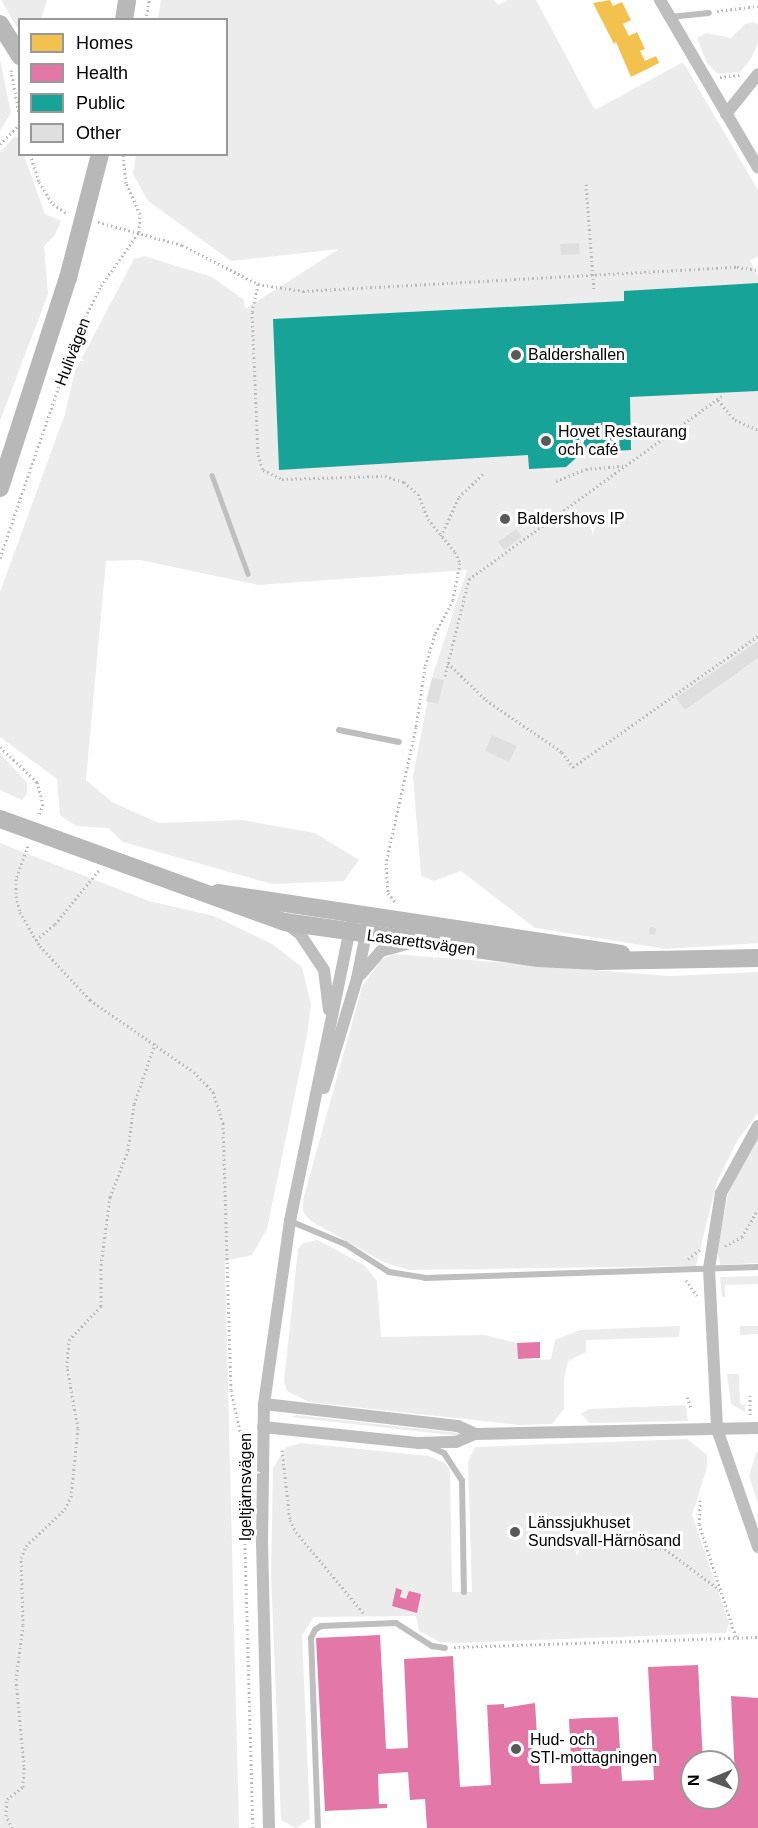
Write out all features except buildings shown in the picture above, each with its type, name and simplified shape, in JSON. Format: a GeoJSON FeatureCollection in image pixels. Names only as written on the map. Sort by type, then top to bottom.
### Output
{"type":"FeatureCollection","features":[{"type":"Feature","properties":{"kind":"street"},"geometry":{"type":"LineString","coordinates":[[124,18],[127,0]]}},
{"type":"Feature","properties":{"kind":"street"},"geometry":{"type":"LineString","coordinates":[[660,0],[758,168]]}},
{"type":"Feature","properties":{"kind":"street"},"geometry":{"type":"LineString","coordinates":[[0,24],[15,62]]}},
{"type":"Feature","properties":{"kind":"street"},"geometry":{"type":"LineString","coordinates":[[726,114],[754,72]]}},
{"type":"Feature","properties":{"kind":"street","name":"Hulivägen"},"geometry":{"type":"LineString","coordinates":[[0,488],[68,278],[99,156]]}},
{"type":"Feature","properties":{"kind":"street","name":"Hulivägen"},"geometry":{"type":"LineString","coordinates":[[0,468],[17,434]]}},
{"type":"Feature","properties":{"kind":"street","name":"Lasarettsvägen"},"geometry":{"type":"LineString","coordinates":[[0,811],[9,821],[107,860],[285,922],[413,943],[538,958],[758,958]]}},
{"type":"Feature","properties":{"kind":"street","name":"Lasarettsvägen"},"geometry":{"type":"LineString","coordinates":[[202,892],[362,912],[646,959]]}},
{"type":"Feature","properties":{"kind":"street","name":"Igeltjärnsvägen"},"geometry":{"type":"LineString","coordinates":[[269,1828],[264,1404],[290,1221],[330,1023],[358,934],[362,912]]}},
{"type":"Feature","properties":{"kind":"street","name":"Igeltjärnsvägen"},"geometry":{"type":"LineString","coordinates":[[285,922],[300,934],[324,970],[330,1023]]}},
{"type":"Feature","properties":{"kind":"street","name":"Igeltjärnsvägen"},"geometry":{"type":"LineString","coordinates":[[305,1149],[357,980],[358,934]]}},
{"type":"Feature","properties":{"kind":"street","name":"Igeltjärnsvägen"},"geometry":{"type":"LineString","coordinates":[[357,980],[381,951],[413,943]]}},
{"type":"Feature","properties":{"kind":"street"},"geometry":{"type":"LineString","coordinates":[[758,1126],[721,1193],[709,1269],[717,1429],[758,1547]]}},
{"type":"Feature","properties":{"kind":"street"},"geometry":{"type":"LineString","coordinates":[[264,1404],[458,1426],[475,1434]]}},
{"type":"Feature","properties":{"kind":"street"},"geometry":{"type":"LineString","coordinates":[[263,1427],[418,1443],[456,1442],[475,1434],[758,1428]]}},
{"type":"Feature","properties":{"kind":"lane"},"geometry":{"type":"LineString","coordinates":[[670,17],[709,13]]}},
{"type":"Feature","properties":{"kind":"lane"},"geometry":{"type":"LineString","coordinates":[[339,730],[399,742]]}},
{"type":"Feature","properties":{"kind":"lane"},"geometry":{"type":"LineString","coordinates":[[290,1221],[345,1244],[389,1272],[408,1276],[758,1267]]}},
{"type":"Feature","properties":{"kind":"lane"},"geometry":{"type":"LineString","coordinates":[[418,1443],[444,1453],[462,1481],[464,1592]]}},
{"type":"Feature","properties":{"kind":"lane"},"geometry":{"type":"LineString","coordinates":[[318,1828],[312,1638],[321,1626],[396,1623],[432,1646],[445,1648]]}},
{"type":"Feature","properties":{"kind":"path"},"geometry":{"type":"LineString","coordinates":[[146,18],[149,0]]}},
{"type":"Feature","properties":{"kind":"path"},"geometry":{"type":"LineString","coordinates":[[709,13],[758,6]]}},
{"type":"Feature","properties":{"kind":"path"},"geometry":{"type":"LineString","coordinates":[[15,62],[18,96]]}},
{"type":"Feature","properties":{"kind":"path"},"geometry":{"type":"LineString","coordinates":[[716,75],[734,78],[754,72]]}},
{"type":"Feature","properties":{"kind":"path"},"geometry":{"type":"LineString","coordinates":[[0,144],[18,126]]}},
{"type":"Feature","properties":{"kind":"path"},"geometry":{"type":"LineString","coordinates":[[31,156],[39,182],[53,204],[70,215]]}},
{"type":"Feature","properties":{"kind":"path"},"geometry":{"type":"LineString","coordinates":[[123,156],[126,183],[140,214],[139,232]]}},
{"type":"Feature","properties":{"kind":"path"},"geometry":{"type":"LineString","coordinates":[[586,184],[594,290]]}},
{"type":"Feature","properties":{"kind":"path"},"geometry":{"type":"LineString","coordinates":[[96,222],[182,245],[258,284],[303,291],[737,267],[758,270]]}},
{"type":"Feature","properties":{"kind":"path","name":"Hulivägen"},"geometry":{"type":"LineString","coordinates":[[0,558],[77,333],[101,286],[139,232]]}},
{"type":"Feature","properties":{"kind":"path"},"geometry":{"type":"LineString","coordinates":[[258,284],[252,312],[258,455],[263,470],[282,479],[385,476],[404,482],[418,494],[428,519],[455,552],[459,580],[435,634],[425,668],[416,727],[386,863],[388,893],[400,908]]}},
{"type":"Feature","properties":{"kind":"path"},"geometry":{"type":"LineString","coordinates":[[445,676],[469,579],[722,396]]}},
{"type":"Feature","properties":{"kind":"path"},"geometry":{"type":"LineString","coordinates":[[718,400],[735,420],[758,430]]}},
{"type":"Feature","properties":{"kind":"path"},"geometry":{"type":"LineString","coordinates":[[556,481],[586,469],[626,466]]}},
{"type":"Feature","properties":{"kind":"path"},"geometry":{"type":"LineString","coordinates":[[441,536],[459,497],[484,473]]}},
{"type":"Feature","properties":{"kind":"path"},"geometry":{"type":"LineString","coordinates":[[448,663],[495,707],[562,752],[573,766],[758,636]]}},
{"type":"Feature","properties":{"kind":"path"},"geometry":{"type":"LineString","coordinates":[[0,747],[38,782],[43,804],[39,815]]}},
{"type":"Feature","properties":{"kind":"path"},"geometry":{"type":"LineString","coordinates":[[29,841],[16,879],[16,896],[20,912],[36,939],[90,1000],[194,1071],[213,1092],[223,1123],[231,1390],[242,1440],[253,1828]]}},
{"type":"Feature","properties":{"kind":"path"},"geometry":{"type":"LineString","coordinates":[[36,939],[69,908],[107,860]]}},
{"type":"Feature","properties":{"kind":"path"},"geometry":{"type":"LineString","coordinates":[[12,1828],[6,1816],[7,1799],[22,1787],[24,1766],[16,1680],[23,1625],[21,1558],[26,1546],[65,1509],[71,1497],[78,1428],[67,1367],[69,1340],[101,1306],[101,1265],[110,1197],[128,1150],[134,1104],[155,1044]]}},
{"type":"Feature","properties":{"kind":"path"},"geometry":{"type":"LineString","coordinates":[[750,1395],[750,1414]]}},
{"type":"Feature","properties":{"kind":"path"},"geometry":{"type":"LineString","coordinates":[[687,1397],[691,1408]]}},
{"type":"Feature","properties":{"kind":"path"},"geometry":{"type":"LineString","coordinates":[[282,1450],[290,1520],[296,1532],[371,1624]]}},
{"type":"Feature","properties":{"kind":"path"},"geometry":{"type":"LineString","coordinates":[[700,1500],[699,1524],[736,1637]]}},
{"type":"Feature","properties":{"kind":"path"},"geometry":{"type":"LineString","coordinates":[[633,1546],[665,1549],[722,1591]]}},
{"type":"Feature","properties":{"kind":"path"},"geometry":{"type":"LineString","coordinates":[[445,1648],[758,1637]]}},
{"type":"Feature","properties":{"kind":"shaded area"},"geometry":{"type":"Polygon","coordinates":[[[1,0],[47,0],[41,18],[18,18],[18,29],[1,0]]]}},
{"type":"Feature","properties":{"kind":"shaded area"},"geometry":{"type":"Polygon","coordinates":[[[161,0],[494,0],[498,5],[508,0],[536,0],[595,110],[683,62],[758,190],[758,257],[750,260],[758,276],[758,943],[666,949],[535,928],[461,871],[434,881],[421,876],[413,776],[432,678],[467,570],[258,585],[140,560],[106,561],[86,780],[112,802],[159,823],[242,820],[315,833],[359,860],[344,881],[272,884],[123,842],[108,828],[76,826],[60,815],[57,779],[0,737],[0,592],[65,414],[75,371],[134,259],[144,256],[212,277],[244,300],[245,309],[339,249],[231,261],[148,201],[133,174],[136,156],[228,156],[228,18],[158,18],[161,0]]]}},
{"type":"Feature","properties":{"kind":"shaded area"},"geometry":{"type":"Polygon","coordinates":[[[754,22],[758,25],[758,43],[751,59],[740,72],[718,74],[707,63],[697,38],[706,33],[731,38],[745,24],[754,22]]]}},
{"type":"Feature","properties":{"kind":"shaded area"},"geometry":{"type":"Polygon","coordinates":[[[0,59],[11,113],[0,131],[0,59]]]}},
{"type":"Feature","properties":{"kind":"shaded area"},"geometry":{"type":"Polygon","coordinates":[[[15,136],[18,138],[18,156],[24,156],[45,214],[61,221],[55,235],[44,246],[48,294],[0,421],[0,152],[15,136]]]}},
{"type":"Feature","properties":{"kind":"shaded area"},"geometry":{"type":"Polygon","coordinates":[[[0,753],[27,783],[27,794],[22,800],[0,790],[0,753]]]}},
{"type":"Feature","properties":{"kind":"shaded area"},"geometry":{"type":"Polygon","coordinates":[[[0,843],[149,901],[214,916],[272,944],[302,967],[311,1004],[307,1036],[267,1229],[252,1255],[225,1261],[239,1828],[0,1828],[0,843]]]}},
{"type":"Feature","properties":{"kind":"shaded area"},"geometry":{"type":"Polygon","coordinates":[[[394,954],[669,976],[758,972],[758,1113],[737,1141],[717,1182],[696,1266],[409,1270],[383,1262],[311,1221],[303,1212],[303,1200],[362,987],[381,960],[394,954]]]}},
{"type":"Feature","properties":{"kind":"shaded area"},"geometry":{"type":"Polygon","coordinates":[[[758,1137],[758,1263],[720,1265],[717,1250],[728,1194],[736,1173],[758,1137]]]}},
{"type":"Feature","properties":{"kind":"shaded area"},"geometry":{"type":"Polygon","coordinates":[[[318,1240],[364,1265],[377,1281],[381,1337],[484,1335],[517,1343],[518,1359],[545,1360],[551,1359],[555,1340],[580,1330],[680,1326],[679,1337],[586,1340],[586,1352],[568,1361],[564,1379],[564,1409],[552,1424],[519,1425],[309,1402],[287,1391],[284,1381],[298,1249],[303,1243],[318,1240]]]}},
{"type":"Feature","properties":{"kind":"shaded area"},"geometry":{"type":"Polygon","coordinates":[[[758,1276],[758,1284],[725,1285],[725,1298],[722,1296],[720,1277],[758,1276]]]}},
{"type":"Feature","properties":{"kind":"shaded area"},"geometry":{"type":"Polygon","coordinates":[[[740,1326],[758,1326],[758,1334],[740,1335],[740,1326]]]}},
{"type":"Feature","properties":{"kind":"shaded area"},"geometry":{"type":"Polygon","coordinates":[[[727,1374],[739,1374],[740,1404],[745,1405],[745,1412],[731,1404],[727,1374]]]}},
{"type":"Feature","properties":{"kind":"shaded area"},"geometry":{"type":"Polygon","coordinates":[[[686,1405],[688,1421],[590,1423],[581,1414],[589,1409],[686,1405]]]}},
{"type":"Feature","properties":{"kind":"shaded area"},"geometry":{"type":"Polygon","coordinates":[[[296,1415],[459,1433],[460,1436],[291,1417],[296,1415]]]}},
{"type":"Feature","properties":{"kind":"shaded area"},"geometry":{"type":"Polygon","coordinates":[[[687,1439],[707,1455],[707,1468],[692,1515],[729,1623],[726,1633],[456,1643],[440,1642],[419,1631],[416,1616],[314,1617],[302,1635],[310,1819],[296,1828],[281,1820],[271,1575],[273,1468],[286,1447],[301,1443],[429,1456],[445,1463],[450,1470],[452,1592],[472,1592],[468,1462],[475,1447],[687,1439]]]}},
{"type":"Feature","properties":{"kind":"shaded area"},"geometry":{"type":"Polygon","coordinates":[[[756,1453],[758,1453],[758,1503],[749,1476],[756,1453]]]}},
{"type":"Feature","properties":{"kind":"waterway"},"geometry":{"type":"LineString","coordinates":[[212,475],[248,574]]}},
{"type":"Feature","properties":{"kind":"place","name":"Baldershallen"},"geometry":{"type":"Point","coordinates":[516,355]}},
{"type":"Feature","properties":{"kind":"place","name":"Hovet Restaurang och café"},"geometry":{"type":"Point","coordinates":[546,441]}},
{"type":"Feature","properties":{"kind":"place","name":"Baldershovs IP"},"geometry":{"type":"Point","coordinates":[505,519]}},
{"type":"Feature","properties":{"kind":"place","name":"Länssjukhuset Sundsvall-Härnösand"},"geometry":{"type":"Point","coordinates":[515,1532]}},
{"type":"Feature","properties":{"kind":"place","name":"Hud- och STI-mottagningen"},"geometry":{"type":"Point","coordinates":[516,1749]}}]}
